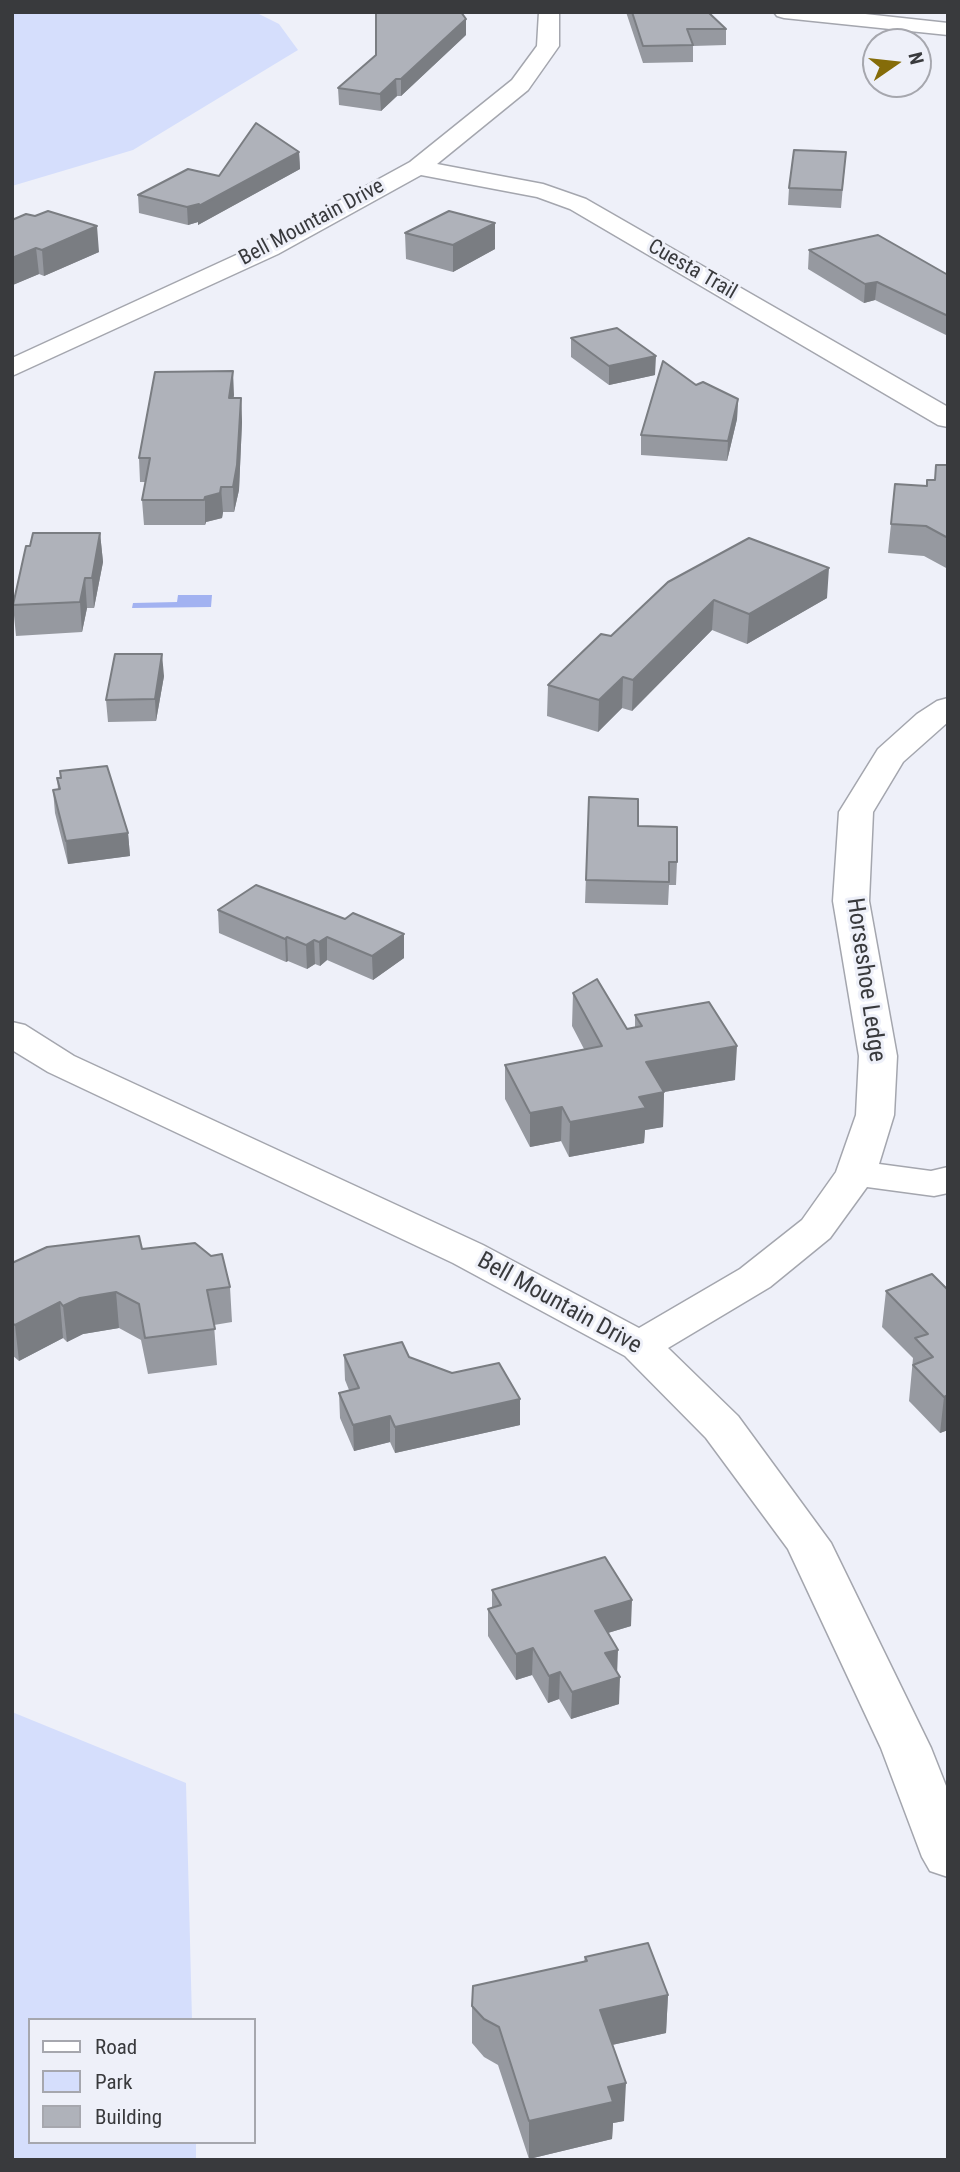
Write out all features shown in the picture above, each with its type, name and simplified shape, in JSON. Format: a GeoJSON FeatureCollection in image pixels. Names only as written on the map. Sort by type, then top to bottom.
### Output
{"type":"FeatureCollection","features":[{"type":"Feature","properties":{"kind":"street","name":"Bell Mountain Drive"},"geometry":{"type":"LineString","coordinates":[[12,368],[82,333],[269,249],[418,167],[520,85],[548,46],[549,12]]}},
{"type":"Feature","properties":{"kind":"street"},"geometry":{"type":"LineString","coordinates":[[784,12],[948,29]]}},
{"type":"Feature","properties":{"kind":"street","name":"Cuesta Trail"},"geometry":{"type":"LineString","coordinates":[[418,167],[544,191],[578,204],[948,419]]}},
{"type":"Feature","properties":{"kind":"street","name":"Horseshoe Ledge"},"geometry":{"type":"LineString","coordinates":[[640,1346],[755,1278],[775,1262],[816,1229],[856,1173],[875,1115],[878,1056],[851,901],[856,812],[890,756],[928,721],[948,708]]}},
{"type":"Feature","properties":{"kind":"street","name":"Bell Mountain Drive"},"geometry":{"type":"LineString","coordinates":[[12,1033],[61,1064],[468,1254],[640,1346],[722,1427],[807,1543],[906,1748],[948,1857]]}},
{"type":"Feature","properties":{"kind":"street"},"geometry":{"type":"LineString","coordinates":[[856,1173],[934,1184],[948,1179]]}},
{"type":"Feature","properties":{"kind":"green space"},"geometry":{"type":"Polygon","coordinates":[[[12,12],[255,12],[279,24],[298,50],[133,150],[12,186],[12,12]]]}},
{"type":"Feature","properties":{"kind":"green space"},"geometry":{"type":"Polygon","coordinates":[[[12,1712],[186,1783],[192,2018],[28,2018],[28,2144],[196,2144],[196,2160],[12,2160],[12,1712]]]}},
{"type":"Feature","properties":{"kind":"water"},"geometry":{"type":"Polygon","coordinates":[[[178,595],[212,595],[211,607],[132,608],[133,603],[177,602],[178,595]]]}},
{"type":"Feature","properties":{"kind":"building"},"geometry":{"type":"Polygon","coordinates":[[[376,12],[461,12],[466,19],[401,79],[396,79],[380,94],[338,88],[376,55],[376,12]]]}},
{"type":"Feature","properties":{"kind":"building"},"geometry":{"type":"Polygon","coordinates":[[[632,12],[708,12],[726,29],[687,29],[693,45],[643,46],[632,12]]]}},
{"type":"Feature","properties":{"kind":"building"},"geometry":{"type":"Polygon","coordinates":[[[256,123],[299,152],[197,207],[199,204],[187,207],[138,195],[188,169],[219,176],[256,123]]]}},
{"type":"Feature","properties":{"kind":"building"},"geometry":{"type":"Polygon","coordinates":[[[794,150],[846,152],[842,190],[789,188],[794,150]]]}},
{"type":"Feature","properties":{"kind":"building"},"geometry":{"type":"Polygon","coordinates":[[[48,211],[97,226],[42,250],[36,248],[12,258],[12,220],[26,214],[35,216],[48,211]]]}},
{"type":"Feature","properties":{"kind":"building"},"geometry":{"type":"Polygon","coordinates":[[[449,211],[495,223],[453,245],[405,233],[449,211]]]}},
{"type":"Feature","properties":{"kind":"building"},"geometry":{"type":"Polygon","coordinates":[[[878,235],[948,275],[948,316],[877,282],[865,284],[809,250],[878,235]]]}},
{"type":"Feature","properties":{"kind":"building"},"geometry":{"type":"Polygon","coordinates":[[[617,328],[656,356],[609,366],[571,338],[617,328]]]}},
{"type":"Feature","properties":{"kind":"building"},"geometry":{"type":"Polygon","coordinates":[[[663,361],[696,385],[703,382],[738,399],[728,441],[641,435],[663,361]]]}},
{"type":"Feature","properties":{"kind":"building"},"geometry":{"type":"Polygon","coordinates":[[[233,371],[229,398],[241,398],[233,487],[221,487],[220,493],[205,497],[204,500],[142,500],[150,458],[139,458],[155,372],[233,371]]]}},
{"type":"Feature","properties":{"kind":"building"},"geometry":{"type":"Polygon","coordinates":[[[936,465],[948,465],[948,538],[926,526],[891,524],[895,484],[927,486],[927,480],[935,480],[936,465]]]}},
{"type":"Feature","properties":{"kind":"building"},"geometry":{"type":"Polygon","coordinates":[[[33,533],[100,533],[92,578],[85,578],[80,602],[13,605],[26,546],[30,546],[33,533]]]}},
{"type":"Feature","properties":{"kind":"building"},"geometry":{"type":"Polygon","coordinates":[[[749,538],[829,568],[749,614],[714,600],[633,680],[623,677],[599,700],[548,685],[601,634],[611,636],[668,582],[749,538]]]}},
{"type":"Feature","properties":{"kind":"building"},"geometry":{"type":"Polygon","coordinates":[[[115,654],[162,654],[155,699],[106,700],[115,654]]]}},
{"type":"Feature","properties":{"kind":"building"},"geometry":{"type":"Polygon","coordinates":[[[107,766],[128,833],[66,841],[53,790],[60,789],[57,778],[61,778],[60,771],[107,766]]]}},
{"type":"Feature","properties":{"kind":"building"},"geometry":{"type":"Polygon","coordinates":[[[589,797],[638,799],[638,826],[677,827],[677,862],[669,862],[669,882],[586,880],[589,797]]]}},
{"type":"Feature","properties":{"kind":"building"},"geometry":{"type":"Polygon","coordinates":[[[256,885],[345,919],[353,913],[404,934],[372,956],[327,937],[306,945],[287,937],[285,939],[218,910],[256,885]]]}},
{"type":"Feature","properties":{"kind":"building"},"geometry":{"type":"Polygon","coordinates":[[[597,979],[627,1029],[642,1026],[635,1015],[709,1002],[737,1046],[646,1062],[664,1092],[639,1097],[646,1108],[570,1122],[562,1107],[530,1113],[505,1065],[602,1046],[573,993],[597,979]]]}},
{"type":"Feature","properties":{"kind":"building"},"geometry":{"type":"Polygon","coordinates":[[[139,1236],[142,1249],[195,1243],[211,1256],[222,1254],[230,1287],[207,1290],[215,1329],[145,1338],[139,1304],[116,1292],[80,1298],[63,1306],[60,1302],[15,1325],[12,1323],[12,1263],[47,1247],[139,1236]]]}},
{"type":"Feature","properties":{"kind":"building"},"geometry":{"type":"Polygon","coordinates":[[[932,1274],[948,1290],[948,1395],[944,1397],[913,1365],[933,1357],[915,1338],[928,1334],[886,1291],[932,1274]]]}},
{"type":"Feature","properties":{"kind":"building"},"geometry":{"type":"Polygon","coordinates":[[[402,1342],[409,1357],[452,1373],[499,1363],[520,1399],[395,1427],[390,1416],[353,1425],[339,1393],[359,1388],[344,1355],[402,1342]]]}},
{"type":"Feature","properties":{"kind":"building"},"geometry":{"type":"Polygon","coordinates":[[[605,1557],[632,1600],[595,1611],[618,1650],[605,1653],[620,1677],[572,1692],[560,1672],[549,1676],[533,1648],[516,1654],[488,1609],[501,1605],[492,1590],[605,1557]]]}},
{"type":"Feature","properties":{"kind":"building"},"geometry":{"type":"Polygon","coordinates":[[[648,1943],[668,1995],[600,2010],[626,2083],[608,2087],[613,2102],[529,2121],[499,2027],[484,2019],[472,2006],[473,1986],[587,1961],[585,1957],[648,1943]]]}}]}
